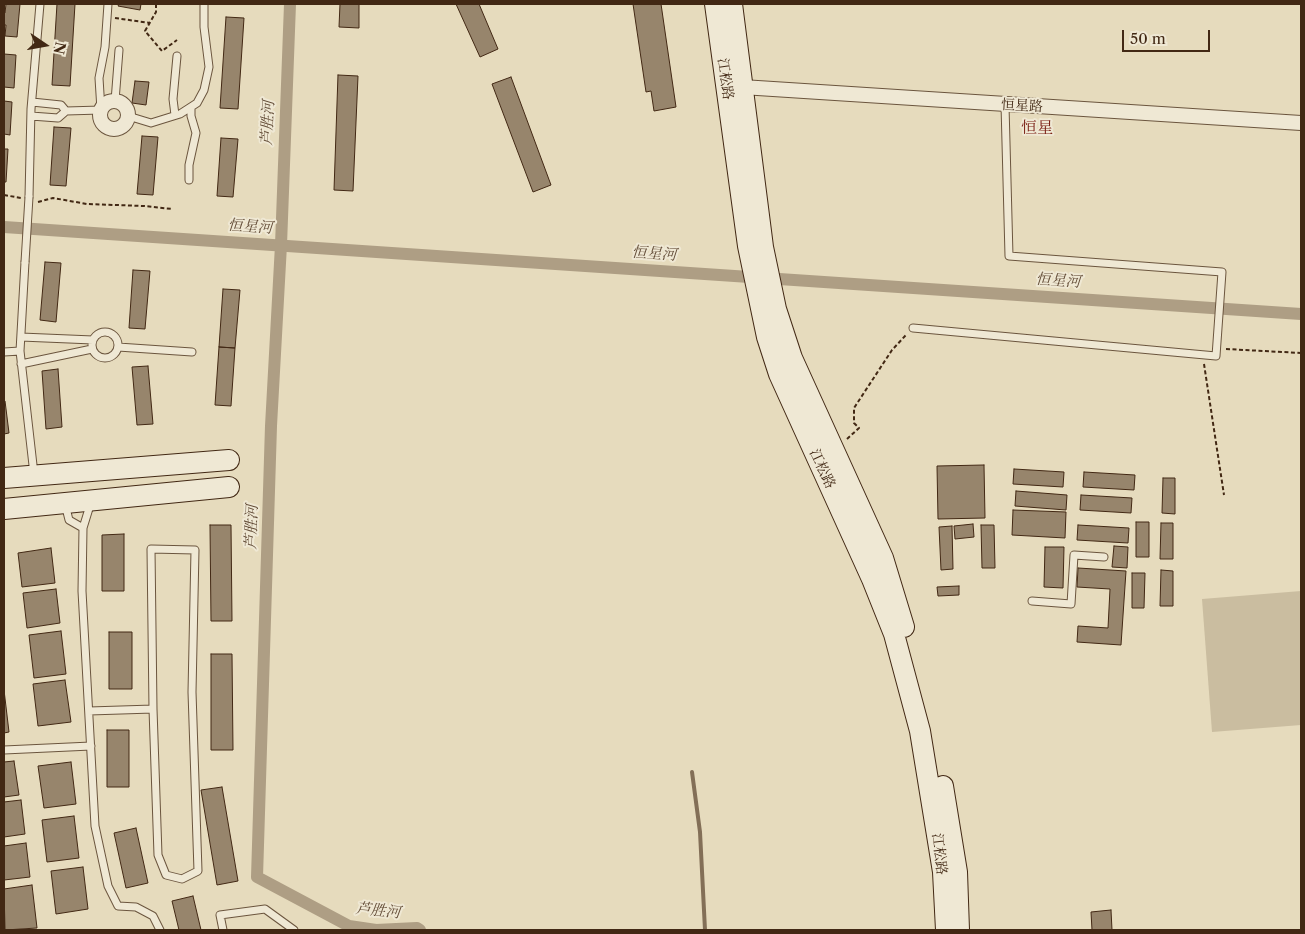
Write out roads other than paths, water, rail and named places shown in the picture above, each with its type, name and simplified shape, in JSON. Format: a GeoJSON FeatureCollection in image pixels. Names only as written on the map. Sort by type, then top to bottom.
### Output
{"type":"FeatureCollection","features":[{"type":"Feature","properties":{"kind":"street","name":"江松路"},"geometry":{"type":"LineString","coordinates":[[715,4],[768,309],[792,358],[825,452],[894,634],[908,682],[920,731],[930,791],[942,872],[946,930]]}},
{"type":"Feature","properties":{"kind":"street","name":"江松路"},"geometry":{"type":"LineString","coordinates":[[732,4],[742,87],[756,246]]}},
{"type":"Feature","properties":{"kind":"street","name":"恒星路"},"geometry":{"type":"LineString","coordinates":[[742,87],[1301,123]]}},
{"type":"Feature","properties":{"kind":"street"},"geometry":{"type":"LineString","coordinates":[[115,101],[123,104],[128,116],[124,124],[111,128],[101,120],[101,110],[106,103],[115,101]]}},
{"type":"Feature","properties":{"kind":"street","name":"江松路"},"geometry":{"type":"LineString","coordinates":[[825,452],[882,558],[918,672],[933,734],[946,801],[957,872],[959,930]]}},
{"type":"Feature","properties":{"kind":"street"},"geometry":{"type":"LineString","coordinates":[[4,478],[229,460],[229,488],[4,509]]}},
{"type":"Feature","properties":{"kind":"lane"},"geometry":{"type":"LineString","coordinates":[[34,475],[20,351],[31,116],[40,4]]}},
{"type":"Feature","properties":{"kind":"lane"},"geometry":{"type":"LineString","coordinates":[[31,116],[58,118],[66,111],[101,110],[99,78],[105,47],[108,4]]}},
{"type":"Feature","properties":{"kind":"lane"},"geometry":{"type":"LineString","coordinates":[[128,116],[151,123],[175,116],[197,103],[204,90],[209,67],[204,28],[204,4]]}},
{"type":"Feature","properties":{"kind":"lane"},"geometry":{"type":"LineString","coordinates":[[115,101],[119,50]]}},
{"type":"Feature","properties":{"kind":"lane"},"geometry":{"type":"LineString","coordinates":[[175,116],[173,99],[178,56]]}},
{"type":"Feature","properties":{"kind":"lane"},"geometry":{"type":"LineString","coordinates":[[32,102],[61,105],[66,111]]}},
{"type":"Feature","properties":{"kind":"lane"},"geometry":{"type":"LineString","coordinates":[[913,328],[1216,356],[1222,272],[1009,256],[1005,105]]}},
{"type":"Feature","properties":{"kind":"lane"},"geometry":{"type":"LineString","coordinates":[[189,180],[196,133],[191,116],[191,107]]}},
{"type":"Feature","properties":{"kind":"lane"},"geometry":{"type":"LineString","coordinates":[[106,332],[114,335],[118,342],[118,347],[114,354],[106,358],[97,356],[92,348],[93,340],[98,333],[106,332]]}},
{"type":"Feature","properties":{"kind":"lane"},"geometry":{"type":"LineString","coordinates":[[21,337],[93,340]]}},
{"type":"Feature","properties":{"kind":"lane"},"geometry":{"type":"LineString","coordinates":[[118,347],[192,352]]}},
{"type":"Feature","properties":{"kind":"lane"},"geometry":{"type":"LineString","coordinates":[[22,364],[92,348]]}},
{"type":"Feature","properties":{"kind":"lane"},"geometry":{"type":"LineString","coordinates":[[4,352],[20,351]]}},
{"type":"Feature","properties":{"kind":"lane"},"geometry":{"type":"LineString","coordinates":[[92,500],[82,528],[82,591],[95,826],[108,886],[118,906],[136,907],[153,916],[160,930]]}},
{"type":"Feature","properties":{"kind":"lane"},"geometry":{"type":"LineString","coordinates":[[65,503],[69,520],[82,528]]}},
{"type":"Feature","properties":{"kind":"lane"},"geometry":{"type":"LineString","coordinates":[[151,549],[195,550],[192,692],[198,871],[182,879],[166,875],[158,855],[153,709],[151,549]]}},
{"type":"Feature","properties":{"kind":"lane"},"geometry":{"type":"LineString","coordinates":[[1032,601],[1071,604],[1074,555],[1104,557]]}},
{"type":"Feature","properties":{"kind":"lane"},"geometry":{"type":"LineString","coordinates":[[89,711],[153,709]]}},
{"type":"Feature","properties":{"kind":"lane"},"geometry":{"type":"LineString","coordinates":[[4,750],[91,746]]}},
{"type":"Feature","properties":{"kind":"lane"},"geometry":{"type":"LineString","coordinates":[[222,930],[220,915],[265,910],[294,930]]}},
{"type":"Feature","properties":{"kind":"waterway","name":"芦胜河"},"geometry":{"type":"LineString","coordinates":[[290,4],[281,245],[271,426],[257,877],[349,926],[376,930],[417,928],[420,930]]}},
{"type":"Feature","properties":{"kind":"waterway","name":"恒星河"},"geometry":{"type":"LineString","coordinates":[[4,227],[1301,314]]}},
{"type":"Feature","properties":{"kind":"waterway"},"geometry":{"type":"LineString","coordinates":[[692,772],[700,832],[705,930]]}},
{"type":"Feature","properties":{"kind":"district","name":"恒星"},"geometry":{"type":"Point","coordinates":[1037,128]}}]}
